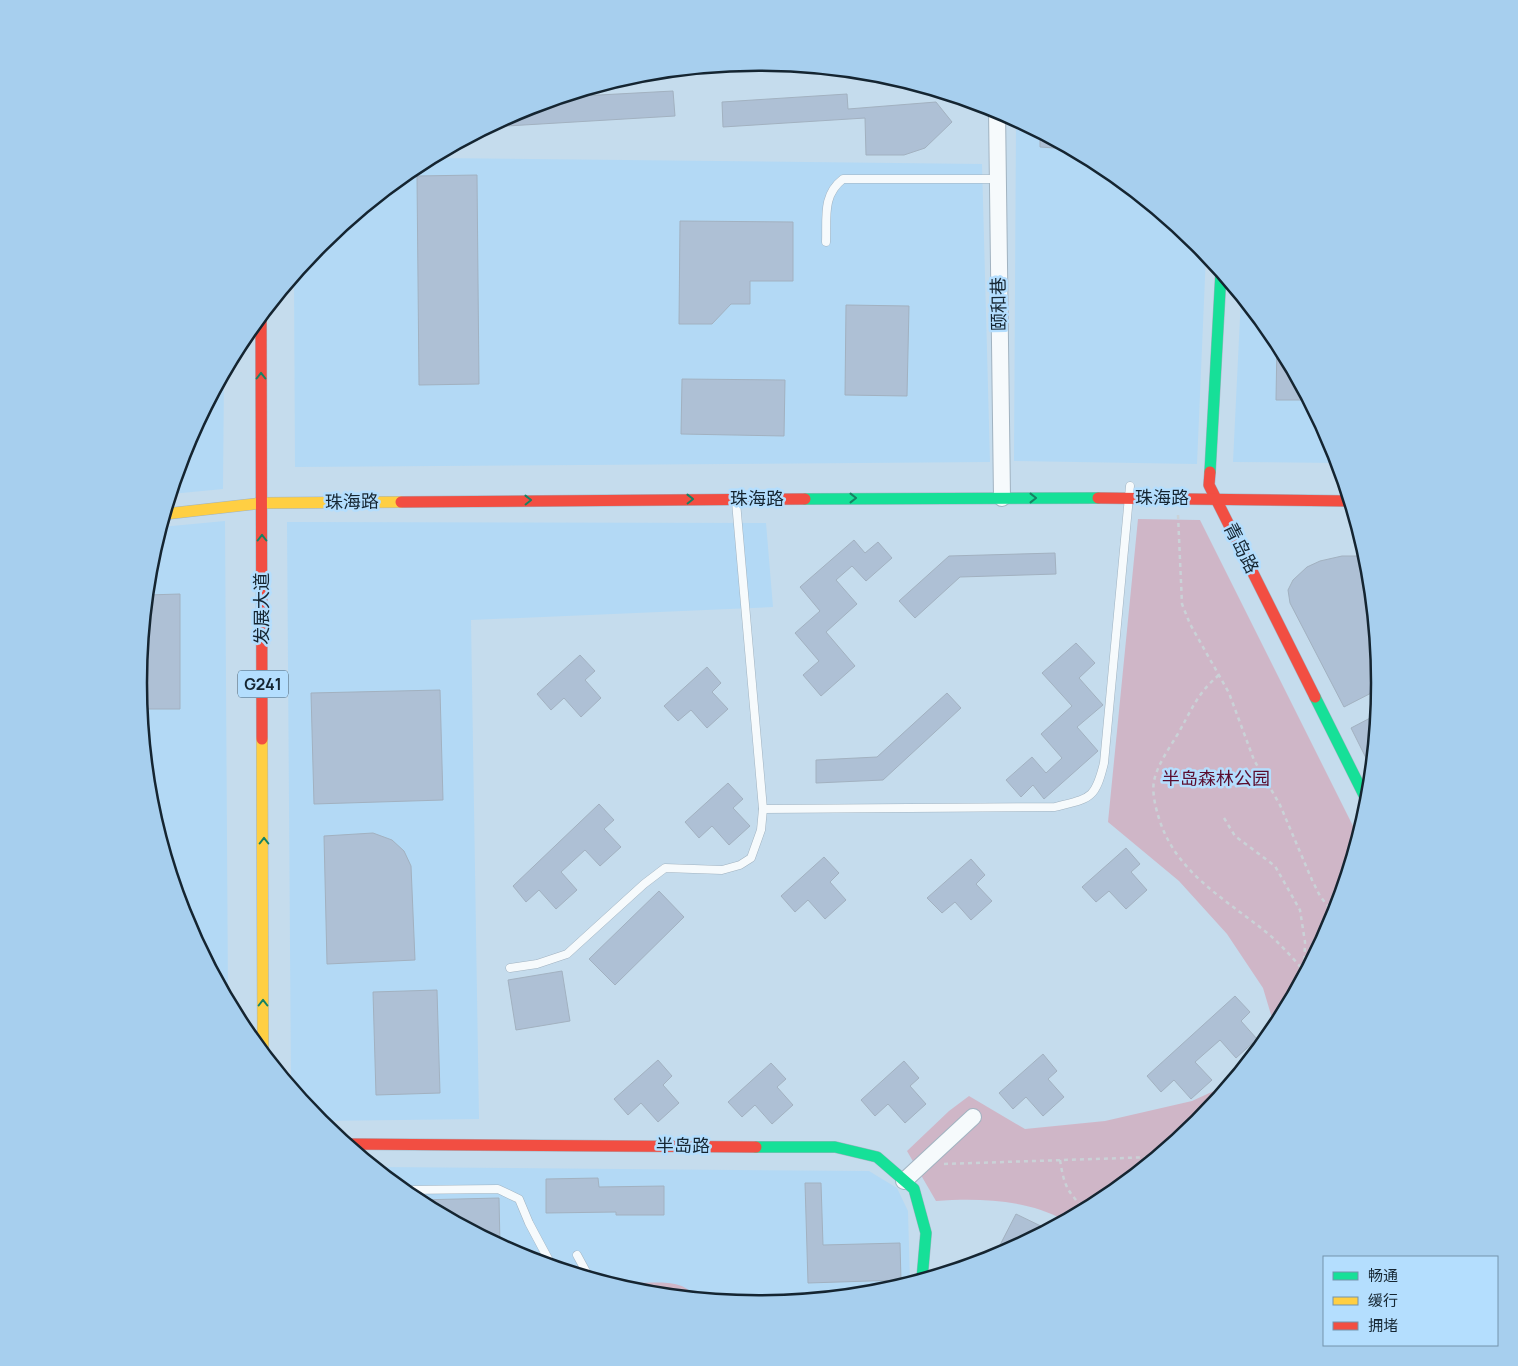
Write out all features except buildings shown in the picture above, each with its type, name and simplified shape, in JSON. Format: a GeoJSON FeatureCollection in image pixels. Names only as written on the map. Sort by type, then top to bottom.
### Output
{"type":"FeatureCollection","features":[{"type":"Feature","properties":{"kind":"main road","name":"青岛路"},"geometry":{"type":"LineString","coordinates":[[1221,282],[1214,485],[1216,499],[1361,789]]}},
{"type":"Feature","properties":{"kind":"main road","name":"发展大道"},"geometry":{"type":"LineString","coordinates":[[261,328],[263,1040]]}},
{"type":"Feature","properties":{"kind":"main road","name":"珠海路"},"geometry":{"type":"LineString","coordinates":[[1193,485],[1214,485]]}},
{"type":"Feature","properties":{"kind":"main road","name":"珠海路"},"geometry":{"type":"LineString","coordinates":[[262,499],[1002,492],[1125,486]]}},
{"type":"Feature","properties":{"kind":"main road","name":"珠海路"},"geometry":{"type":"LineString","coordinates":[[172,513],[246,504],[262,499],[735,488],[1002,492],[1129,498],[1343,501]]}},
{"type":"Feature","properties":{"kind":"main road","name":"珠海路"},"geometry":{"type":"LineString","coordinates":[[174,506],[246,504]]}},
{"type":"Feature","properties":{"kind":"main road","name":"半岛路"},"geometry":{"type":"LineString","coordinates":[[359,1145],[835,1147],[877,1157],[914,1189],[926,1232],[923,1272]]}},
{"type":"Feature","properties":{"kind":"street","name":"颐和巷"},"geometry":{"type":"LineString","coordinates":[[997,120],[1002,492]]}},
{"type":"Feature","properties":{"kind":"street"},"geometry":{"type":"LineString","coordinates":[[904,1181],[973,1116]]}},
{"type":"Feature","properties":{"kind":"lane"},"geometry":{"type":"LineString","coordinates":[[826,242],[827,204],[833,187],[843,179],[997,179]]}},
{"type":"Feature","properties":{"kind":"lane"},"geometry":{"type":"LineString","coordinates":[[762,809],[1055,807],[1085,799],[1098,787],[1104,763],[1129,498],[1125,486]]}},
{"type":"Feature","properties":{"kind":"lane"},"geometry":{"type":"LineString","coordinates":[[510,968],[537,964],[567,954],[664,868],[722,870],[740,865],[751,858],[761,830],[762,809],[736,496]]}},
{"type":"Feature","properties":{"kind":"lane"},"geometry":{"type":"LineString","coordinates":[[416,1190],[498,1189],[519,1198],[529,1223],[547,1256]]}},
{"type":"Feature","properties":{"kind":"lane"},"geometry":{"type":"LineString","coordinates":[[577,1255],[584,1269]]}},
{"type":"Feature","properties":{"kind":"path"},"geometry":{"type":"LineString","coordinates":[[1178,498],[1182,604],[1190,624],[1219,675],[1241,720],[1254,760],[1280,805],[1312,880],[1328,906]]}},
{"type":"Feature","properties":{"kind":"path"},"geometry":{"type":"LineString","coordinates":[[1219,675],[1200,693],[1191,707],[1160,767],[1154,782],[1158,817],[1172,846],[1186,867],[1223,901],[1262,928],[1300,968]]}},
{"type":"Feature","properties":{"kind":"path"},"geometry":{"type":"LineString","coordinates":[[1224,818],[1235,836],[1275,866],[1300,910],[1305,942],[1304,961]]}},
{"type":"Feature","properties":{"kind":"path"},"geometry":{"type":"LineString","coordinates":[[920,1165],[1144,1157]]}},
{"type":"Feature","properties":{"kind":"path"},"geometry":{"type":"LineString","coordinates":[[1060,1160],[1063,1178],[1069,1194],[1080,1204]]}},
{"type":"Feature","properties":{"kind":"shaded area"},"geometry":{"type":"Polygon","coordinates":[[[1016,128],[1065,153],[1099,174],[1162,223],[1206,265],[1197,464],[1014,461],[1016,128]]]}},
{"type":"Feature","properties":{"kind":"shaded area"},"geometry":{"type":"Polygon","coordinates":[[[445,158],[982,164],[990,462],[295,467],[294,286],[326,250],[356,223],[419,174],[445,158]]]}},
{"type":"Feature","properties":{"kind":"shaded area"},"geometry":{"type":"Polygon","coordinates":[[[1241,307],[1268,343],[1289,377],[1308,412],[1329,463],[1233,462],[1241,307]]]}},
{"type":"Feature","properties":{"kind":"shaded area"},"geometry":{"type":"Polygon","coordinates":[[[224,386],[223,489],[178,493],[194,449],[210,412],[224,386]]]}},
{"type":"Feature","properties":{"kind":"shaded area"},"geometry":{"type":"Polygon","coordinates":[[[225,521],[228,987],[210,954],[180,880],[168,841],[152,763],[147,683],[149,643],[152,603],[168,526],[225,521]]]}},
{"type":"Feature","properties":{"kind":"shaded area"},"geometry":{"type":"Polygon","coordinates":[[[287,522],[766,523],[773,607],[471,620],[479,1119],[331,1121],[291,1076],[287,522]]]}},
{"type":"Feature","properties":{"kind":"shaded area"},"geometry":{"type":"Polygon","coordinates":[[[386,1167],[869,1171],[897,1188],[908,1211],[910,1276],[839,1290],[799,1293],[759,1295],[679,1290],[601,1274],[525,1248],[488,1232],[453,1213],[419,1192],[386,1167]]]}},
{"type":"Feature","properties":{"kind":"green space","name":"半岛森林公园"},"geometry":{"type":"Polygon","coordinates":[[[1138,519],[1200,520],[1353,827],[1338,880],[1324,917],[1308,954],[1272,1017],[1263,988],[1227,934],[1179,881],[1108,822],[1138,519]]]}},
{"type":"Feature","properties":{"kind":"green space"},"geometry":{"type":"Polygon","coordinates":[[[1215,1090],[1192,1116],[1131,1168],[1099,1192],[1058,1217],[1018,1204],[984,1200],[936,1201],[907,1151],[949,1111],[969,1096],[1025,1129],[1105,1121],[1192,1101],[1215,1090]]]}},
{"type":"Feature","properties":{"kind":"green space"},"geometry":{"type":"Polygon","coordinates":[[[640,1283],[669,1283],[684,1287],[690,1291],[640,1283]]]}},
{"type":"Feature","properties":{"kind":"traffic: fast"},"geometry":{"type":"LineString","coordinates":[[1210,472],[1220,282]]}},
{"type":"Feature","properties":{"kind":"traffic: fast"},"geometry":{"type":"LineString","coordinates":[[805,499],[1098,498]]}},
{"type":"Feature","properties":{"kind":"traffic: fast"},"geometry":{"type":"LineString","coordinates":[[1315,697],[1361,789]]}},
{"type":"Feature","properties":{"kind":"traffic: fast"},"geometry":{"type":"LineString","coordinates":[[756,1147],[835,1147],[877,1157],[914,1189],[926,1233],[923,1272]]}},
{"type":"Feature","properties":{"kind":"traffic: slow"},"geometry":{"type":"LineString","coordinates":[[172,513],[262,503],[401,502]]}},
{"type":"Feature","properties":{"kind":"traffic: slow"},"geometry":{"type":"LineString","coordinates":[[262,739],[263,1040]]}},
{"type":"Feature","properties":{"kind":"traffic: jam"},"geometry":{"type":"LineString","coordinates":[[261,328],[262,739]]}},
{"type":"Feature","properties":{"kind":"traffic: jam"},"geometry":{"type":"LineString","coordinates":[[1210,472],[1209,485],[1315,697]]}},
{"type":"Feature","properties":{"kind":"traffic: jam"},"geometry":{"type":"LineString","coordinates":[[1098,498],[1343,501]]}},
{"type":"Feature","properties":{"kind":"traffic: jam"},"geometry":{"type":"LineString","coordinates":[[401,502],[805,499]]}},
{"type":"Feature","properties":{"kind":"traffic: jam"},"geometry":{"type":"LineString","coordinates":[[357,1144],[756,1147]]}}]}
